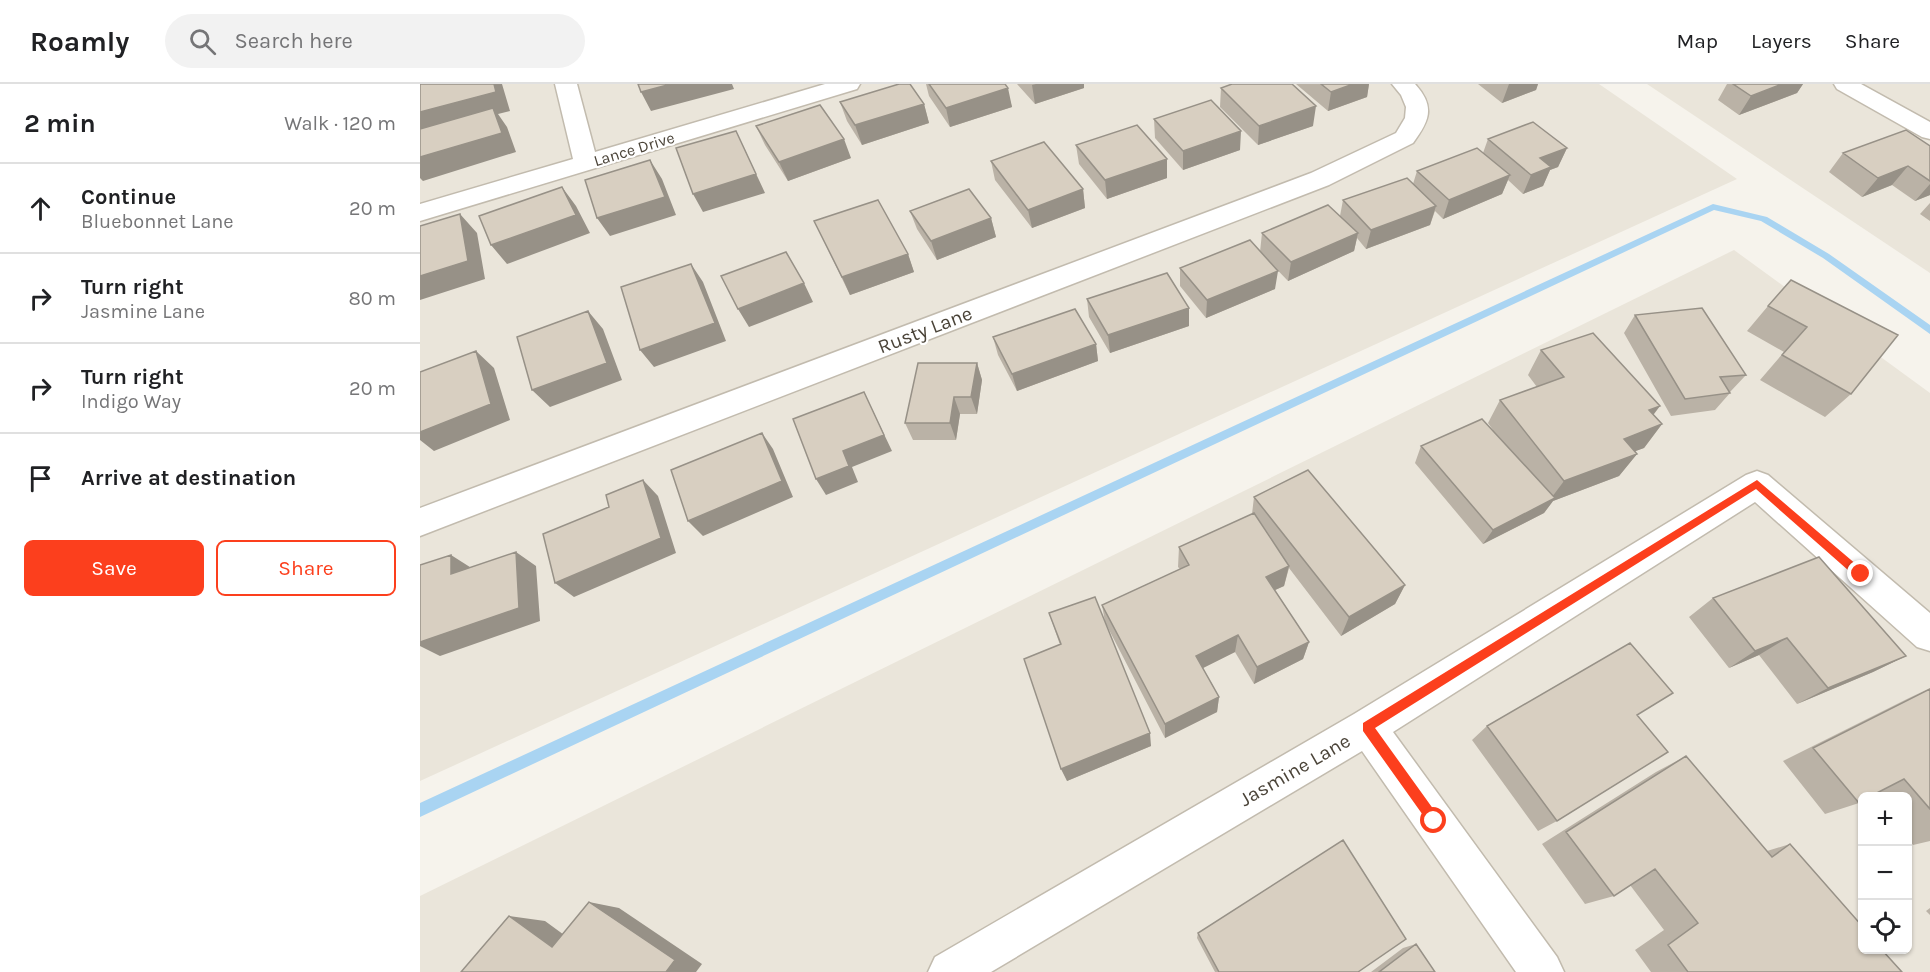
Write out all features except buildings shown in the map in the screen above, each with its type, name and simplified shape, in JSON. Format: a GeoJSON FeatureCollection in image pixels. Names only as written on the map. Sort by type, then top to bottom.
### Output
{"type":"FeatureCollection","features":[{"type":"Feature","properties":{"kind":"street"},"geometry":{"type":"LineString","coordinates":[[566,84],[586,163]]}},
{"type":"Feature","properties":{"kind":"street","name":"Lance Drive"},"geometry":{"type":"LineString","coordinates":[[420,213],[849,84]]}},
{"type":"Feature","properties":{"kind":"street","name":"Rusty Lane"},"geometry":{"type":"LineString","coordinates":[[420,522],[1320,179],[1405,138],[1417,118],[1417,107],[1411,93],[1403,84]]}},
{"type":"Feature","properties":{"kind":"street"},"geometry":{"type":"LineString","coordinates":[[1845,84],[1930,132]]}},
{"type":"Feature","properties":{"kind":"street","name":"Jasmine Lane"},"geometry":{"type":"LineString","coordinates":[[950,972],[1367,727],[1757,484],[1930,635]]}},
{"type":"Feature","properties":{"kind":"street"},"geometry":{"type":"LineString","coordinates":[[1367,727],[1542,972]]}},
{"type":"Feature","properties":{"kind":"shaded area"},"geometry":{"type":"Polygon","coordinates":[[[420,84],[1599,84],[1737,179],[420,781],[420,84]]]}},
{"type":"Feature","properties":{"kind":"shaded area"},"geometry":{"type":"Polygon","coordinates":[[[1647,84],[1930,84],[1930,273],[1647,84]]]}},
{"type":"Feature","properties":{"kind":"shaded area"},"geometry":{"type":"Polygon","coordinates":[[[1734,250],[1930,393],[1930,972],[420,972],[420,896],[1734,250]]]}},
{"type":"Feature","properties":{"kind":"waterway"},"geometry":{"type":"LineString","coordinates":[[420,810],[1713,207],[1764,219],[1826,256],[1930,330]]}},
{"type":"Feature","properties":{"kind":"route"},"geometry":{"type":"LineString","coordinates":[[1434,821],[1367,727],[1757,484],[1861,574]]}}]}
